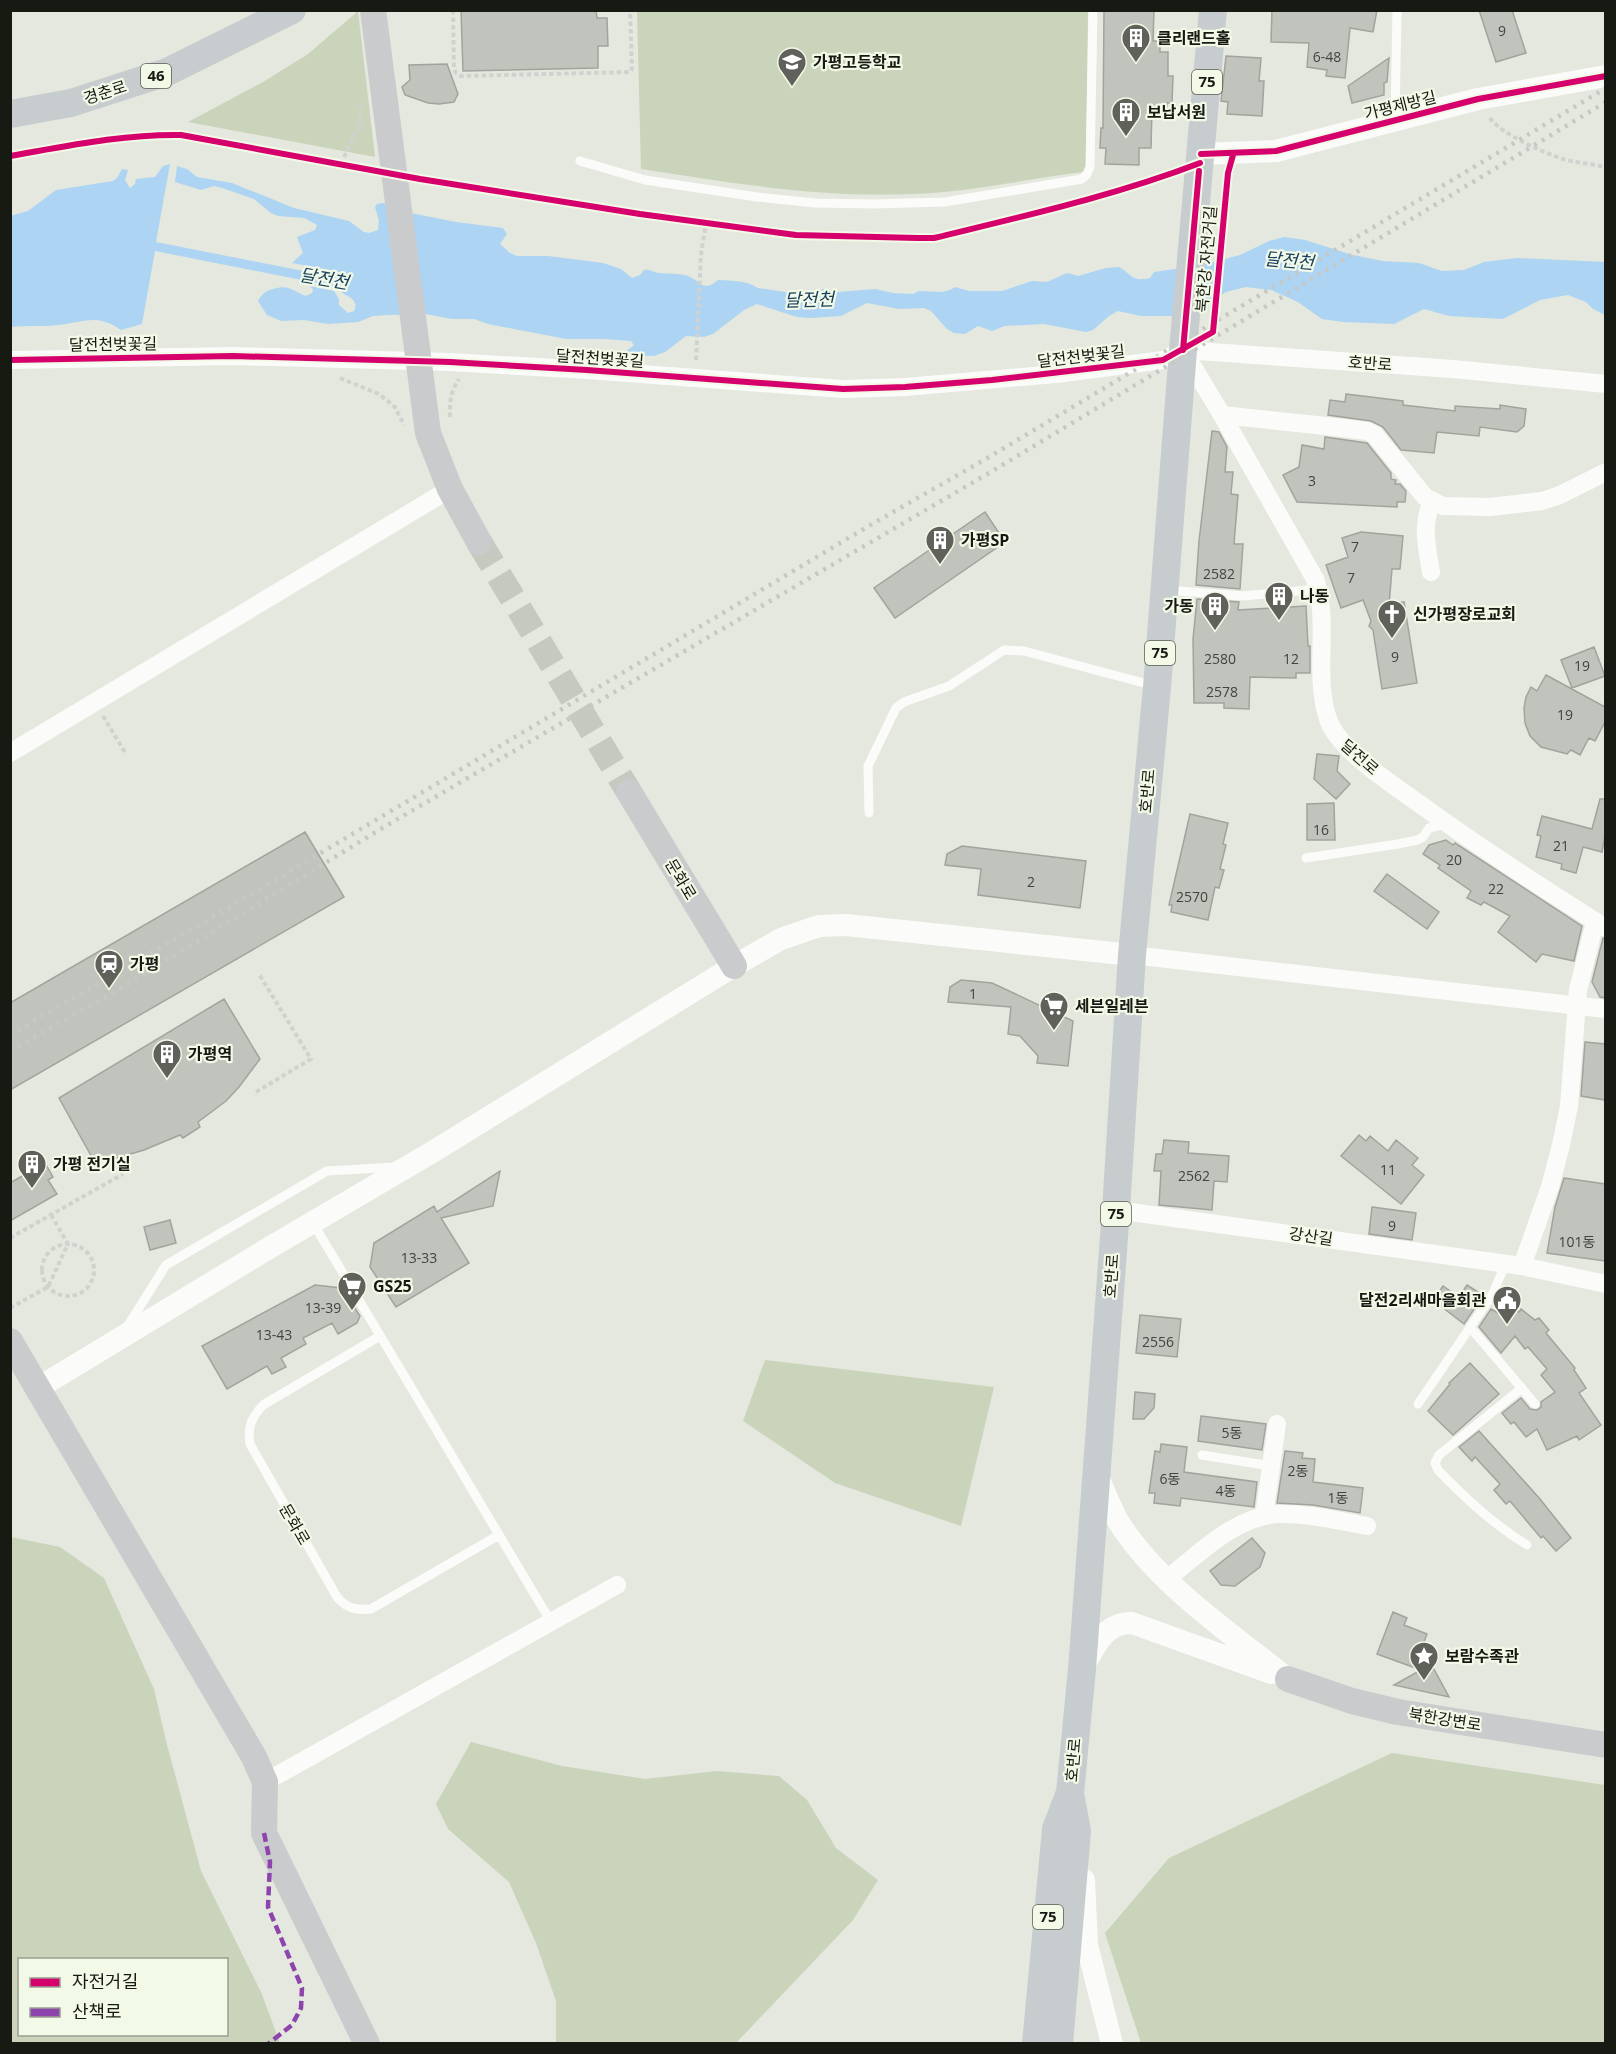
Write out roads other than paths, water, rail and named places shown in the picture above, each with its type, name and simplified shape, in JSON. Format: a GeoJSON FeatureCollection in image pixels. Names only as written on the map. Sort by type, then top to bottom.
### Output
{"type":"FeatureCollection","features":[{"type":"Feature","properties":{"kind":"main road","name":"경춘로"},"geometry":{"type":"LineString","coordinates":[[10,114],[71,103],[167,72],[292,10]]}},
{"type":"Feature","properties":{"kind":"main road"},"geometry":{"type":"LineString","coordinates":[[373,10],[428,433],[450,489],[478,542]]}},
{"type":"Feature","properties":{"kind":"main road","name":"75"},"geometry":{"type":"LineString","coordinates":[[1183,350],[1213,10]]}},
{"type":"Feature","properties":{"kind":"main road","name":"호반로"},"geometry":{"type":"LineString","coordinates":[[1036,2043],[1056,1829],[1070,1793],[1082,1669],[1116,1210],[1132,955],[1157,687],[1183,350]]}},
{"type":"Feature","properties":{"kind":"main road","name":"문화로"},"geometry":{"type":"LineString","coordinates":[[628,792],[734,966]]}},
{"type":"Feature","properties":{"kind":"main road"},"geometry":{"type":"LineString","coordinates":[[10,1341],[254,1757],[265,1782],[264,1833],[368,2043]]}},
{"type":"Feature","properties":{"kind":"main road","name":"북한강변로"},"geometry":{"type":"LineString","coordinates":[[1288,1679],[1352,1701],[1398,1712],[1605,1745]]}},
{"type":"Feature","properties":{"kind":"main road","name":"호반로"},"geometry":{"type":"LineString","coordinates":[[1059,2043],[1077,1831],[1070,1793]]}},
{"type":"Feature","properties":{"kind":"street","name":"가평제방길"},"geometry":{"type":"LineString","coordinates":[[1200,163],[1276,151],[1478,99],[1605,76]]}},
{"type":"Feature","properties":{"kind":"street","name":"달전천벚꽃길"},"geometry":{"type":"LineString","coordinates":[[10,360],[233,356],[476,364],[843,389],[905,387],[1056,374],[1163,360],[1183,350]]}},
{"type":"Feature","properties":{"kind":"street","name":"호반로"},"geometry":{"type":"LineString","coordinates":[[1183,350],[1453,369],[1605,384]]}},
{"type":"Feature","properties":{"kind":"street","name":"달전로"},"geometry":{"type":"LineString","coordinates":[[1183,350],[1310,567],[1319,589],[1324,700],[1331,728],[1345,745],[1395,786],[1489,854],[1600,925]]}},
{"type":"Feature","properties":{"kind":"street"},"geometry":{"type":"LineString","coordinates":[[1222,415],[1367,431],[1381,440],[1420,491],[1432,502],[1449,507],[1490,507],[1542,501],[1560,495],[1605,472]]}},
{"type":"Feature","properties":{"kind":"street"},"geometry":{"type":"LineString","coordinates":[[10,753],[450,489]]}},
{"type":"Feature","properties":{"kind":"street"},"geometry":{"type":"LineString","coordinates":[[1431,572],[1424,531],[1432,502]]}},
{"type":"Feature","properties":{"kind":"street"},"geometry":{"type":"LineString","coordinates":[[38,1388],[407,1167],[734,966],[781,939],[819,926],[846,925],[1132,955],[1605,1009]]}},
{"type":"Feature","properties":{"kind":"street"},"geometry":{"type":"LineString","coordinates":[[1514,1264],[1550,1187],[1569,1106],[1578,990],[1600,925]]}},
{"type":"Feature","properties":{"kind":"street","name":"강산길"},"geometry":{"type":"LineString","coordinates":[[1116,1210],[1514,1264],[1605,1284]]}},
{"type":"Feature","properties":{"kind":"street"},"geometry":{"type":"LineString","coordinates":[[1264,1516],[1277,1424]]}},
{"type":"Feature","properties":{"kind":"street"},"geometry":{"type":"LineString","coordinates":[[1096,1473],[1118,1520],[1135,1545],[1167,1579],[1208,1615],[1288,1679]]}},
{"type":"Feature","properties":{"kind":"street"},"geometry":{"type":"LineString","coordinates":[[1167,1579],[1226,1533],[1246,1521],[1264,1516],[1292,1514],[1367,1526]]}},
{"type":"Feature","properties":{"kind":"street"},"geometry":{"type":"LineString","coordinates":[[265,1782],[617,1585]]}},
{"type":"Feature","properties":{"kind":"street"},"geometry":{"type":"LineString","coordinates":[[1082,1669],[1094,1648],[1109,1629],[1119,1623],[1132,1623],[1288,1679]]}},
{"type":"Feature","properties":{"kind":"street","name":"호반로"},"geometry":{"type":"LineString","coordinates":[[1077,1831],[1083,1871],[1087,1946],[1112,2043]]}},
{"type":"Feature","properties":{"kind":"lane"},"geometry":{"type":"LineString","coordinates":[[580,161],[645,180],[757,197],[815,203],[945,202],[1082,178],[1088,174],[1090,166],[1093,10]]}},
{"type":"Feature","properties":{"kind":"lane"},"geometry":{"type":"LineString","coordinates":[[1395,120],[1397,10]]}},
{"type":"Feature","properties":{"kind":"lane"},"geometry":{"type":"LineString","coordinates":[[1164,590],[1243,596],[1319,589]]}},
{"type":"Feature","properties":{"kind":"lane"},"geometry":{"type":"LineString","coordinates":[[869,813],[868,766],[896,708],[904,702],[948,686],[1004,650],[1024,651],[1157,687]]}},
{"type":"Feature","properties":{"kind":"lane"},"geometry":{"type":"LineString","coordinates":[[1306,858],[1408,842],[1423,837],[1429,828],[1447,824]]}},
{"type":"Feature","properties":{"kind":"lane"},"geometry":{"type":"LineString","coordinates":[[118,1340],[166,1265],[327,1171],[407,1167]]}},
{"type":"Feature","properties":{"kind":"lane"},"geometry":{"type":"LineString","coordinates":[[313,1223],[550,1622]]}},
{"type":"Feature","properties":{"kind":"lane"},"geometry":{"type":"LineString","coordinates":[[1418,1404],[1514,1264]]}},
{"type":"Feature","properties":{"kind":"lane"},"geometry":{"type":"LineString","coordinates":[[1470,1327],[1534,1404]]}},
{"type":"Feature","properties":{"kind":"lane","name":"문화로"},"geometry":{"type":"LineString","coordinates":[[380,1336],[263,1405],[254,1415],[250,1425],[250,1444],[337,1598],[345,1607],[359,1610],[371,1609],[499,1535]]}},
{"type":"Feature","properties":{"kind":"lane"},"geometry":{"type":"LineString","coordinates":[[1522,1388],[1439,1455],[1435,1463],[1438,1470],[1471,1504],[1504,1531],[1527,1545]]}},
{"type":"Feature","properties":{"kind":"lane"},"geometry":{"type":"LineString","coordinates":[[1202,1455],[1271,1466]]}},
{"type":"Feature","properties":{"kind":"water","name":"달전천"},"geometry":{"type":"Polygon","coordinates":[[[170,164],[156,242],[344,279],[345,273],[292,263],[303,253],[297,237],[315,230],[317,225],[304,218],[278,216],[254,199],[222,188],[214,186],[201,190],[175,182],[177,166],[187,169],[197,177],[232,183],[294,208],[349,221],[364,232],[378,230],[379,221],[375,207],[377,204],[384,203],[411,213],[503,228],[507,234],[500,244],[517,256],[548,256],[603,263],[621,269],[632,278],[640,275],[644,270],[681,274],[705,286],[718,280],[734,281],[758,288],[805,295],[824,289],[838,292],[875,289],[913,294],[919,291],[942,292],[955,287],[969,291],[1002,291],[1032,281],[1047,282],[1067,273],[1078,276],[1106,268],[1119,267],[1133,277],[1144,279],[1150,278],[1154,272],[1202,265],[1240,255],[1269,241],[1284,237],[1305,240],[1353,255],[1383,261],[1419,263],[1442,271],[1464,270],[1484,262],[1517,258],[1605,262],[1605,315],[1593,309],[1586,302],[1568,295],[1540,300],[1503,319],[1449,316],[1424,309],[1394,324],[1343,322],[1322,319],[1298,302],[1271,290],[1246,287],[1226,292],[1197,310],[1176,316],[1141,316],[1118,311],[1093,330],[1086,332],[1044,324],[1005,326],[992,331],[978,326],[965,334],[954,333],[947,329],[931,311],[924,308],[899,309],[867,303],[841,316],[810,318],[797,317],[757,304],[744,310],[713,334],[704,337],[686,336],[665,352],[654,356],[626,355],[625,352],[634,345],[631,341],[566,339],[488,324],[474,319],[452,319],[425,314],[373,316],[358,322],[328,324],[304,320],[281,321],[267,315],[258,301],[270,290],[290,288],[306,296],[312,293],[310,286],[334,291],[339,299],[339,305],[348,313],[354,311],[355,305],[353,300],[342,293],[342,288],[155,251],[142,324],[121,330],[98,320],[52,326],[11,327],[10,216],[28,211],[56,190],[113,181],[122,169],[128,170],[125,180],[130,188],[135,184],[136,179],[155,177],[163,166],[170,164]]]}},
{"type":"Feature","properties":{"kind":"tunnel"},"geometry":{"type":"LineString","coordinates":[[479,542],[629,792]]}},
{"type":"Feature","properties":{"kind":"railway"},"geometry":{"type":"LineString","coordinates":[[10,1035],[984,460],[1606,88]]}},
{"type":"Feature","properties":{"kind":"railway"},"geometry":{"type":"LineString","coordinates":[[10,1051],[111,994],[384,827],[989,473],[1606,102]]}},
{"type":"Feature","properties":{"kind":"place","name":"클리랜드홀"},"geometry":{"type":"Point","coordinates":[1136,64]}},
{"type":"Feature","properties":{"kind":"place","name":"가평고등학교"},"geometry":{"type":"Point","coordinates":[792,88]}},
{"type":"Feature","properties":{"kind":"place","name":"보납서원"},"geometry":{"type":"Point","coordinates":[1126,138]}},
{"type":"Feature","properties":{"kind":"place","name":"가평SP"},"geometry":{"type":"Point","coordinates":[940,566]}},
{"type":"Feature","properties":{"kind":"place","name":"나동"},"geometry":{"type":"Point","coordinates":[1279,622]}},
{"type":"Feature","properties":{"kind":"place","name":"가동"},"geometry":{"type":"Point","coordinates":[1215,632]}},
{"type":"Feature","properties":{"kind":"place","name":"신가평장로교회"},"geometry":{"type":"Point","coordinates":[1392,640]}},
{"type":"Feature","properties":{"kind":"place","name":"가평"},"geometry":{"type":"Point","coordinates":[109,990]}},
{"type":"Feature","properties":{"kind":"place","name":"세븐일레븐"},"geometry":{"type":"Point","coordinates":[1054,1032]}},
{"type":"Feature","properties":{"kind":"place","name":"가평역"},"geometry":{"type":"Point","coordinates":[167,1080]}},
{"type":"Feature","properties":{"kind":"place","name":"가평 전기실"},"geometry":{"type":"Point","coordinates":[32,1190]}},
{"type":"Feature","properties":{"kind":"place","name":"GS25"},"geometry":{"type":"Point","coordinates":[352,1312]}},
{"type":"Feature","properties":{"kind":"place","name":"달전2리새마을회관"},"geometry":{"type":"Point","coordinates":[1507,1326]}},
{"type":"Feature","properties":{"kind":"place","name":"보람수족관"},"geometry":{"type":"Point","coordinates":[1424,1682]}}]}
